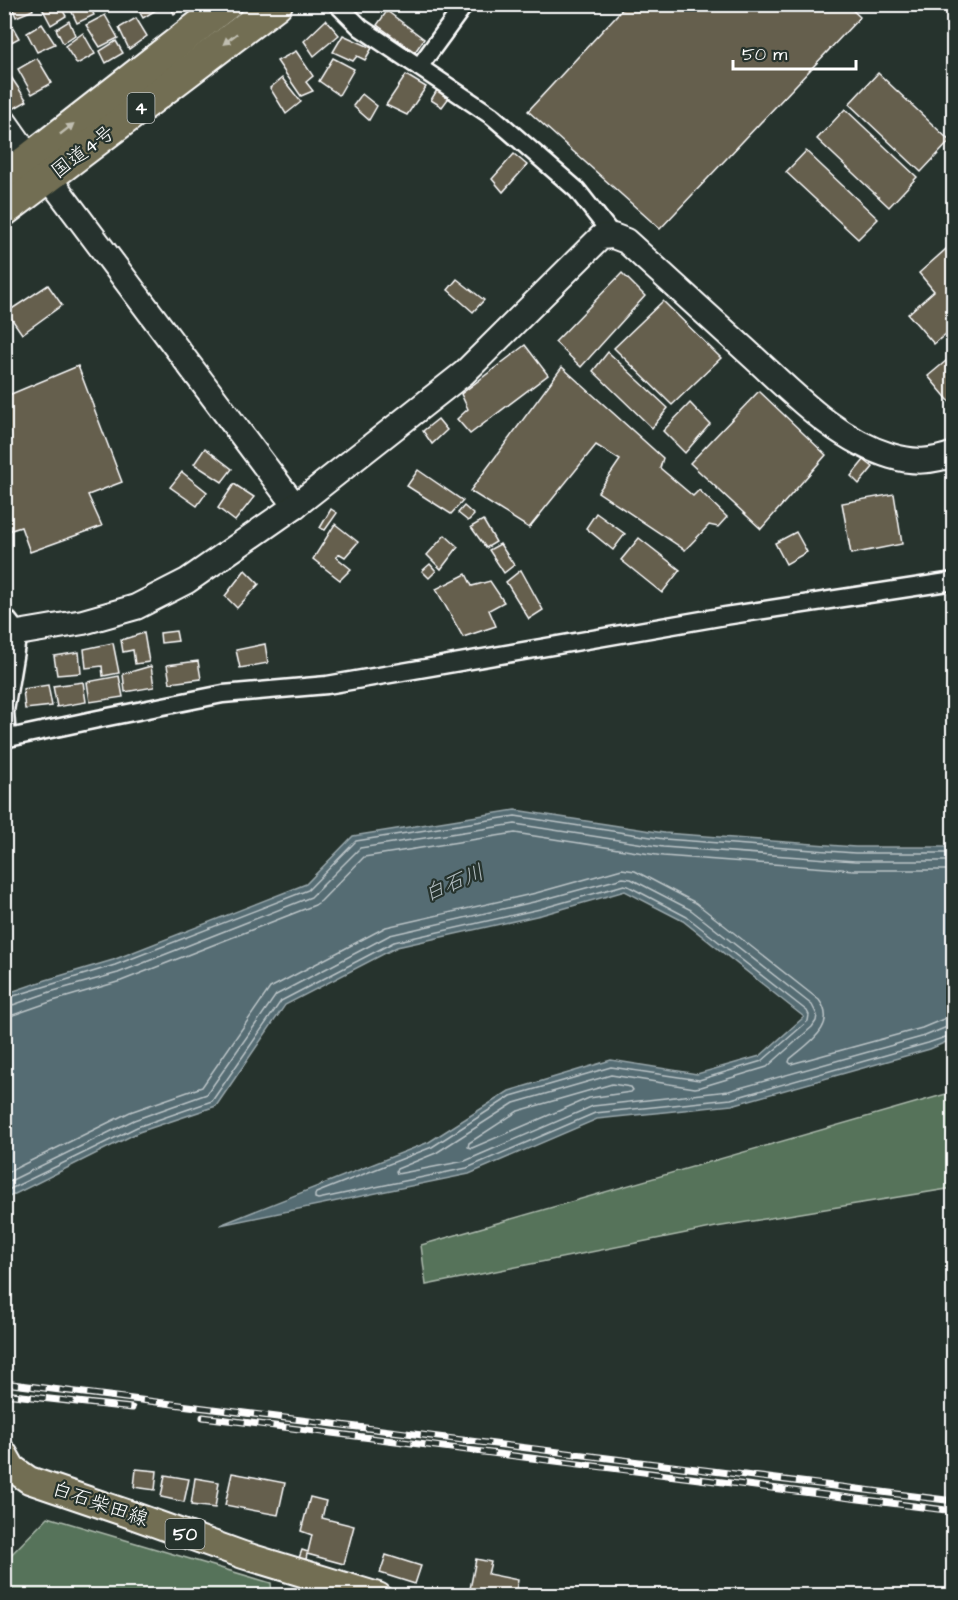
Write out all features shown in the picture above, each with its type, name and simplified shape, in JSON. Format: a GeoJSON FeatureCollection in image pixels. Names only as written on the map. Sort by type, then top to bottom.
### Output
{"type":"FeatureCollection","features":[{"type":"Feature","properties":{"kind":"highway","name":"国道4号"},"geometry":{"type":"LineString","coordinates":[[4,211],[40,168],[227,4]]}},
{"type":"Feature","properties":{"kind":"highway","name":"国道4号"},"geometry":{"type":"LineString","coordinates":[[4,178],[40,168],[277,4]]}},
{"type":"Feature","properties":{"kind":"main road","name":"白石柴田線"},"geometry":{"type":"LineString","coordinates":[[4,1454],[12,1468],[30,1480],[243,1555],[378,1596]]}},
{"type":"Feature","properties":{"kind":"street"},"geometry":{"type":"LineString","coordinates":[[338,4],[361,28],[492,116],[577,189],[613,236]]}},
{"type":"Feature","properties":{"kind":"street"},"geometry":{"type":"LineString","coordinates":[[419,67],[465,4]]}},
{"type":"Feature","properties":{"kind":"street"},"geometry":{"type":"LineString","coordinates":[[4,121],[296,506]]}},
{"type":"Feature","properties":{"kind":"street"},"geometry":{"type":"LineString","coordinates":[[954,454],[937,460],[919,462],[891,456],[864,445],[822,419],[626,241],[613,236],[601,237],[464,373],[296,506],[188,581],[136,607],[83,622],[11,624],[5,739],[224,694],[327,685],[725,616],[954,581]]}},
{"type":"Feature","properties":{"kind":"green space"},"geometry":{"type":"Polygon","coordinates":[[[953,1092],[953,1188],[716,1227],[426,1285],[421,1245],[953,1092]]]}},
{"type":"Feature","properties":{"kind":"green space"},"geometry":{"type":"Polygon","coordinates":[[[48,1517],[271,1583],[272,1595],[5,1595],[5,1561],[48,1517]]]}},
{"type":"Feature","properties":{"kind":"water","name":"白石川"},"geometry":{"type":"Polygon","coordinates":[[[515,810],[664,833],[855,847],[953,847],[953,1039],[930,1049],[732,1105],[597,1119],[469,1174],[220,1225],[429,1142],[509,1091],[611,1060],[697,1074],[760,1056],[804,1017],[683,921],[625,891],[541,915],[397,947],[285,1005],[216,1106],[139,1132],[5,1199],[5,994],[113,960],[306,884],[353,836],[515,810]]]}},
{"type":"Feature","properties":{"kind":"building"},"geometry":{"type":"Polygon","coordinates":[[[11,4],[31,4],[33,10],[16,17],[11,4]]]}},
{"type":"Feature","properties":{"kind":"building"},"geometry":{"type":"Polygon","coordinates":[[[40,4],[59,4],[66,16],[51,25],[40,4]]]}},
{"type":"Feature","properties":{"kind":"building"},"geometry":{"type":"Polygon","coordinates":[[[80,4],[89,4],[94,15],[77,23],[71,10],[80,4]]]}},
{"type":"Feature","properties":{"kind":"building"},"geometry":{"type":"Polygon","coordinates":[[[135,4],[164,4],[164,5],[143,18],[135,4]]]}},
{"type":"Feature","properties":{"kind":"building"},"geometry":{"type":"Polygon","coordinates":[[[169,4],[177,4],[180,10],[174,14],[169,4]]]}},
{"type":"Feature","properties":{"kind":"building"},"geometry":{"type":"Polygon","coordinates":[[[627,4],[846,4],[860,17],[660,229],[528,111],[627,4]]]}},
{"type":"Feature","properties":{"kind":"building"},"geometry":{"type":"Polygon","coordinates":[[[387,11],[424,39],[415,52],[377,25],[387,11]]]}},
{"type":"Feature","properties":{"kind":"building"},"geometry":{"type":"Polygon","coordinates":[[[105,15],[118,38],[100,47],[86,25],[105,15]]]}},
{"type":"Feature","properties":{"kind":"building"},"geometry":{"type":"Polygon","coordinates":[[[136,18],[147,36],[129,49],[119,28],[136,18]]]}},
{"type":"Feature","properties":{"kind":"building"},"geometry":{"type":"Polygon","coordinates":[[[8,19],[19,38],[4,46],[4,21],[8,19]]]}},
{"type":"Feature","properties":{"kind":"building"},"geometry":{"type":"Polygon","coordinates":[[[326,20],[339,35],[314,56],[304,41],[326,20]]]}},
{"type":"Feature","properties":{"kind":"building"},"geometry":{"type":"Polygon","coordinates":[[[69,21],[75,35],[63,43],[56,29],[69,21]]]}},
{"type":"Feature","properties":{"kind":"building"},"geometry":{"type":"Polygon","coordinates":[[[42,24],[55,44],[37,52],[27,33],[42,24]]]}},
{"type":"Feature","properties":{"kind":"building"},"geometry":{"type":"Polygon","coordinates":[[[83,33],[95,54],[77,64],[65,46],[83,33]]]}},
{"type":"Feature","properties":{"kind":"building"},"geometry":{"type":"Polygon","coordinates":[[[343,35],[372,48],[365,60],[357,56],[353,61],[333,52],[343,35]]]}},
{"type":"Feature","properties":{"kind":"building"},"geometry":{"type":"Polygon","coordinates":[[[116,41],[123,53],[106,63],[100,51],[116,41]]]}},
{"type":"Feature","properties":{"kind":"building"},"geometry":{"type":"Polygon","coordinates":[[[296,51],[313,76],[306,82],[313,91],[301,96],[277,61],[296,51]]]}},
{"type":"Feature","properties":{"kind":"building"},"geometry":{"type":"Polygon","coordinates":[[[37,58],[52,83],[32,94],[18,69],[37,58]]]}},
{"type":"Feature","properties":{"kind":"building"},"geometry":{"type":"Polygon","coordinates":[[[333,58],[354,69],[339,95],[319,81],[333,58]]]}},
{"type":"Feature","properties":{"kind":"building"},"geometry":{"type":"Polygon","coordinates":[[[878,73],[950,141],[921,172],[849,104],[878,73]]]}},
{"type":"Feature","properties":{"kind":"building"},"geometry":{"type":"Polygon","coordinates":[[[406,75],[426,87],[407,115],[386,105],[406,75]]]}},
{"type":"Feature","properties":{"kind":"building"},"geometry":{"type":"Polygon","coordinates":[[[11,77],[27,101],[13,109],[4,96],[4,80],[11,77]]]}},
{"type":"Feature","properties":{"kind":"building"},"geometry":{"type":"Polygon","coordinates":[[[282,78],[301,102],[286,114],[270,88],[282,78]]]}},
{"type":"Feature","properties":{"kind":"building"},"geometry":{"type":"Polygon","coordinates":[[[437,90],[448,99],[442,107],[431,100],[437,90]]]}},
{"type":"Feature","properties":{"kind":"building"},"geometry":{"type":"Polygon","coordinates":[[[362,94],[377,106],[369,120],[353,106],[362,94]]]}},
{"type":"Feature","properties":{"kind":"building"},"geometry":{"type":"Polygon","coordinates":[[[845,109],[917,177],[889,207],[817,139],[845,109]]]}},
{"type":"Feature","properties":{"kind":"building"},"geometry":{"type":"Polygon","coordinates":[[[806,151],[878,219],[858,239],[786,172],[806,151]]]}},
{"type":"Feature","properties":{"kind":"building"},"geometry":{"type":"Polygon","coordinates":[[[514,154],[527,165],[503,192],[492,179],[514,154]]]}},
{"type":"Feature","properties":{"kind":"building"},"geometry":{"type":"Polygon","coordinates":[[[954,242],[954,327],[934,344],[908,314],[934,291],[919,273],[954,242]]]}},
{"type":"Feature","properties":{"kind":"building"},"geometry":{"type":"Polygon","coordinates":[[[622,273],[645,296],[581,367],[555,342],[622,273]]]}},
{"type":"Feature","properties":{"kind":"building"},"geometry":{"type":"Polygon","coordinates":[[[457,279],[484,300],[473,312],[448,290],[457,279]]]}},
{"type":"Feature","properties":{"kind":"building"},"geometry":{"type":"Polygon","coordinates":[[[48,285],[62,305],[22,334],[7,312],[48,285]]]}},
{"type":"Feature","properties":{"kind":"building"},"geometry":{"type":"Polygon","coordinates":[[[663,301],[721,358],[672,405],[614,348],[663,301]]]}},
{"type":"Feature","properties":{"kind":"building"},"geometry":{"type":"Polygon","coordinates":[[[525,345],[548,375],[470,434],[457,419],[468,409],[461,394],[525,345]]]}},
{"type":"Feature","properties":{"kind":"building"},"geometry":{"type":"Polygon","coordinates":[[[608,352],[668,408],[652,428],[593,371],[608,352]]]}},
{"type":"Feature","properties":{"kind":"building"},"geometry":{"type":"Polygon","coordinates":[[[952,356],[954,358],[954,407],[928,376],[952,356]]]}},
{"type":"Feature","properties":{"kind":"building"},"geometry":{"type":"Polygon","coordinates":[[[78,366],[122,482],[88,495],[102,526],[30,552],[21,527],[5,532],[4,530],[4,397],[78,366]]]}},
{"type":"Feature","properties":{"kind":"building"},"geometry":{"type":"Polygon","coordinates":[[[562,367],[663,458],[660,468],[693,496],[699,490],[727,517],[718,527],[709,525],[685,550],[598,492],[620,460],[596,445],[529,528],[470,491],[562,367]]]}},
{"type":"Feature","properties":{"kind":"building"},"geometry":{"type":"Polygon","coordinates":[[[759,391],[826,455],[761,529],[690,463],[759,391]]]}},
{"type":"Feature","properties":{"kind":"building"},"geometry":{"type":"Polygon","coordinates":[[[690,403],[710,424],[685,453],[663,431],[690,403]]]}},
{"type":"Feature","properties":{"kind":"building"},"geometry":{"type":"Polygon","coordinates":[[[438,419],[447,430],[432,444],[423,431],[438,419]]]}},
{"type":"Feature","properties":{"kind":"building"},"geometry":{"type":"Polygon","coordinates":[[[205,448],[232,469],[222,482],[194,464],[205,448]]]}},
{"type":"Feature","properties":{"kind":"building"},"geometry":{"type":"Polygon","coordinates":[[[864,460],[873,467],[859,484],[851,476],[864,460]]]}},
{"type":"Feature","properties":{"kind":"building"},"geometry":{"type":"Polygon","coordinates":[[[418,470],[463,501],[451,514],[407,486],[418,470]]]}},
{"type":"Feature","properties":{"kind":"building"},"geometry":{"type":"Polygon","coordinates":[[[182,472],[207,492],[197,506],[170,487],[182,472]]]}},
{"type":"Feature","properties":{"kind":"building"},"geometry":{"type":"Polygon","coordinates":[[[234,484],[254,497],[235,521],[218,508],[234,484]]]}},
{"type":"Feature","properties":{"kind":"building"},"geometry":{"type":"Polygon","coordinates":[[[894,494],[902,544],[851,554],[842,503],[894,494]]]}},
{"type":"Feature","properties":{"kind":"building"},"geometry":{"type":"Polygon","coordinates":[[[464,506],[474,515],[468,521],[458,513],[464,506]]]}},
{"type":"Feature","properties":{"kind":"building"},"geometry":{"type":"Polygon","coordinates":[[[331,509],[337,513],[325,530],[320,528],[331,509]]]}},
{"type":"Feature","properties":{"kind":"building"},"geometry":{"type":"Polygon","coordinates":[[[596,513],[625,534],[613,550],[586,528],[596,513]]]}},
{"type":"Feature","properties":{"kind":"building"},"geometry":{"type":"Polygon","coordinates":[[[483,520],[496,542],[486,548],[471,527],[483,520]]]}},
{"type":"Feature","properties":{"kind":"building"},"geometry":{"type":"Polygon","coordinates":[[[335,524],[358,542],[345,557],[340,554],[336,557],[351,569],[340,580],[313,559],[335,524]]]}},
{"type":"Feature","properties":{"kind":"building"},"geometry":{"type":"Polygon","coordinates":[[[796,532],[807,552],[786,564],[775,543],[796,532]]]}},
{"type":"Feature","properties":{"kind":"building"},"geometry":{"type":"Polygon","coordinates":[[[445,535],[458,547],[441,569],[427,555],[445,535]]]}},
{"type":"Feature","properties":{"kind":"building"},"geometry":{"type":"Polygon","coordinates":[[[639,538],[680,570],[662,593],[621,560],[639,538]]]}},
{"type":"Feature","properties":{"kind":"building"},"geometry":{"type":"Polygon","coordinates":[[[500,544],[514,565],[504,573],[489,550],[500,544]]]}},
{"type":"Feature","properties":{"kind":"building"},"geometry":{"type":"Polygon","coordinates":[[[430,564],[436,571],[429,578],[422,571],[430,564]]]}},
{"type":"Feature","properties":{"kind":"building"},"geometry":{"type":"Polygon","coordinates":[[[245,570],[259,584],[237,608],[225,596],[245,570]]]}},
{"type":"Feature","properties":{"kind":"building"},"geometry":{"type":"Polygon","coordinates":[[[521,570],[543,610],[529,619],[506,582],[521,570]]]}},
{"type":"Feature","properties":{"kind":"building"},"geometry":{"type":"Polygon","coordinates":[[[466,574],[472,586],[490,581],[504,602],[489,610],[496,626],[463,637],[436,589],[466,574]]]}},
{"type":"Feature","properties":{"kind":"building"},"geometry":{"type":"Polygon","coordinates":[[[176,631],[178,641],[161,643],[160,633],[176,631]]]}},
{"type":"Feature","properties":{"kind":"building"},"geometry":{"type":"Polygon","coordinates":[[[144,633],[149,662],[135,664],[133,650],[123,652],[121,640],[144,633]]]}},
{"type":"Feature","properties":{"kind":"building"},"geometry":{"type":"Polygon","coordinates":[[[113,643],[119,673],[103,676],[102,666],[86,668],[84,649],[113,643]]]}},
{"type":"Feature","properties":{"kind":"building"},"geometry":{"type":"Polygon","coordinates":[[[265,644],[268,663],[240,668],[236,650],[265,644]]]}},
{"type":"Feature","properties":{"kind":"building"},"geometry":{"type":"Polygon","coordinates":[[[79,652],[81,673],[57,675],[54,656],[79,652]]]}},
{"type":"Feature","properties":{"kind":"building"},"geometry":{"type":"Polygon","coordinates":[[[198,661],[201,679],[170,683],[167,665],[198,661]]]}},
{"type":"Feature","properties":{"kind":"building"},"geometry":{"type":"Polygon","coordinates":[[[151,666],[154,687],[125,692],[123,674],[151,666]]]}},
{"type":"Feature","properties":{"kind":"building"},"geometry":{"type":"Polygon","coordinates":[[[119,676],[123,697],[90,702],[87,682],[119,676]]]}},
{"type":"Feature","properties":{"kind":"building"},"geometry":{"type":"Polygon","coordinates":[[[83,682],[86,702],[57,707],[53,686],[83,682]]]}},
{"type":"Feature","properties":{"kind":"building"},"geometry":{"type":"Polygon","coordinates":[[[48,685],[52,706],[25,709],[23,689],[48,685]]]}},
{"type":"Feature","properties":{"kind":"building"},"geometry":{"type":"Polygon","coordinates":[[[136,1469],[157,1471],[155,1490],[134,1487],[136,1469]]]}},
{"type":"Feature","properties":{"kind":"building"},"geometry":{"type":"Polygon","coordinates":[[[232,1473],[285,1483],[278,1515],[225,1505],[232,1473]]]}},
{"type":"Feature","properties":{"kind":"building"},"geometry":{"type":"Polygon","coordinates":[[[165,1475],[189,1479],[184,1502],[161,1497],[165,1475]]]}},
{"type":"Feature","properties":{"kind":"building"},"geometry":{"type":"Polygon","coordinates":[[[195,1478],[219,1482],[215,1508],[191,1505],[195,1478]]]}},
{"type":"Feature","properties":{"kind":"building"},"geometry":{"type":"Polygon","coordinates":[[[310,1497],[326,1501],[322,1518],[354,1526],[344,1564],[307,1554],[306,1560],[299,1558],[302,1550],[308,1552],[312,1535],[301,1531],[310,1497]]]}},
{"type":"Feature","properties":{"kind":"building"},"geometry":{"type":"Polygon","coordinates":[[[386,1555],[421,1566],[415,1584],[380,1573],[386,1555]]]}},
{"type":"Feature","properties":{"kind":"building"},"geometry":{"type":"Polygon","coordinates":[[[476,1559],[491,1562],[488,1574],[518,1580],[515,1596],[469,1594],[476,1559]]]}},
{"type":"Feature","properties":{"kind":"building"},"geometry":{"type":"Polygon","coordinates":[[[528,1588],[558,1596],[526,1596],[528,1588]]]}},
{"type":"Feature","properties":{"kind":"railway"},"geometry":{"type":"LineString","coordinates":[[4,1383],[954,1501]]}},
{"type":"Feature","properties":{"kind":"railway"},"geometry":{"type":"LineString","coordinates":[[4,1394],[132,1408]]}},
{"type":"Feature","properties":{"kind":"railway"},"geometry":{"type":"LineString","coordinates":[[203,1417],[954,1511]]}}]}
